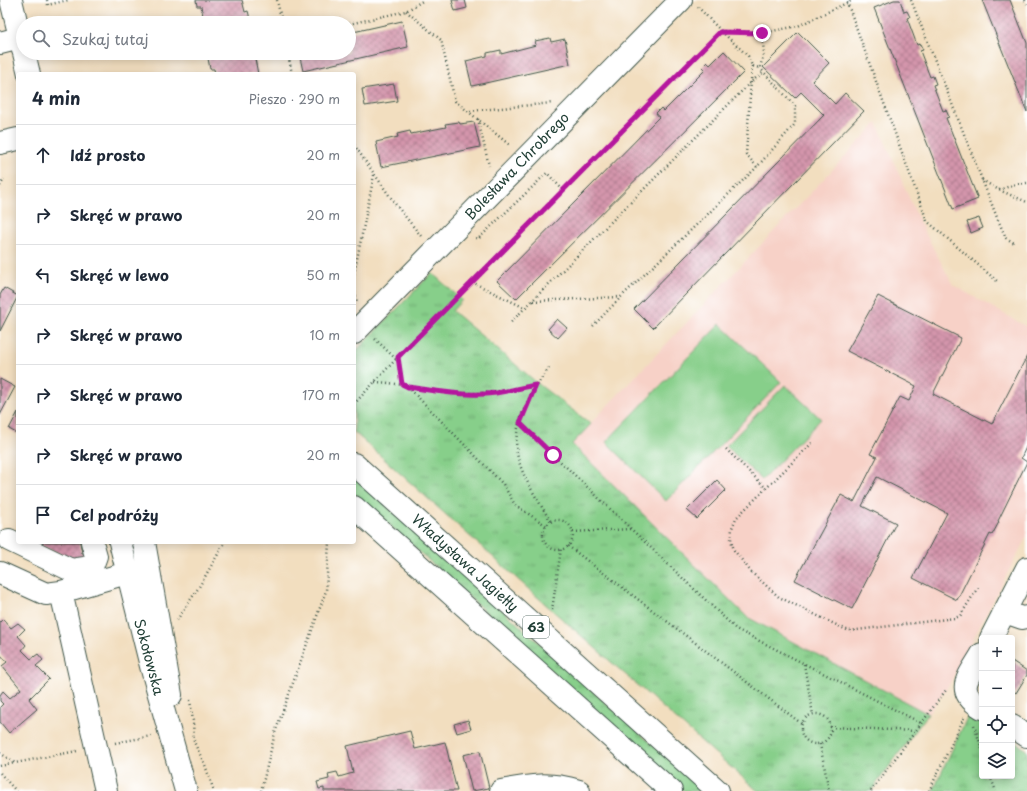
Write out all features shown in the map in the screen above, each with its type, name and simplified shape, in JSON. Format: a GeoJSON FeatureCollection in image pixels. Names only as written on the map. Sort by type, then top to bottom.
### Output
{"type":"FeatureCollection","features":[{"type":"Feature","properties":{"kind":"street"},"geometry":{"type":"LineString","coordinates":[[11,0],[16,38]]}},
{"type":"Feature","properties":{"kind":"street","name":"Bolesława Chrobrego"},"geometry":{"type":"LineString","coordinates":[[362,334],[688,2]]}},
{"type":"Feature","properties":{"kind":"street"},"geometry":{"type":"LineString","coordinates":[[23,60],[28,72]]}},
{"type":"Feature","properties":{"kind":"street"},"geometry":{"type":"LineString","coordinates":[[0,143],[16,139]]}},
{"type":"Feature","properties":{"kind":"street","name":"Władysława Jagiełły"},"geometry":{"type":"LineString","coordinates":[[356,466],[718,791]]}},
{"type":"Feature","properties":{"kind":"street","name":"63"},"geometry":{"type":"LineString","coordinates":[[356,509],[671,791]]}},
{"type":"Feature","properties":{"kind":"street"},"geometry":{"type":"LineString","coordinates":[[9,540],[16,543]]}},
{"type":"Feature","properties":{"kind":"street"},"geometry":{"type":"LineString","coordinates":[[17,544],[86,576],[127,573]]}},
{"type":"Feature","properties":{"kind":"street"},"geometry":{"type":"LineString","coordinates":[[0,573],[46,594],[61,592],[86,576],[92,567],[96,556],[93,544]]}},
{"type":"Feature","properties":{"kind":"street","name":"Sokołowska"},"geometry":{"type":"LineString","coordinates":[[120,544],[151,666],[184,781]]}},
{"type":"Feature","properties":{"kind":"street","name":"Sokołowska"},"geometry":{"type":"LineString","coordinates":[[144,544],[166,662],[184,781]]}},
{"type":"Feature","properties":{"kind":"street"},"geometry":{"type":"LineString","coordinates":[[993,635],[1027,568]]}},
{"type":"Feature","properties":{"kind":"street"},"geometry":{"type":"LineString","coordinates":[[61,592],[106,791]]}},
{"type":"Feature","properties":{"kind":"street"},"geometry":{"type":"LineString","coordinates":[[1005,612],[1022,618],[1027,617]]}},
{"type":"Feature","properties":{"kind":"street"},"geometry":{"type":"LineString","coordinates":[[973,714],[965,691],[958,683],[979,658]]}},
{"type":"Feature","properties":{"kind":"street"},"geometry":{"type":"LineString","coordinates":[[1015,728],[1027,736]]}},
{"type":"Feature","properties":{"kind":"street"},"geometry":{"type":"LineString","coordinates":[[507,790],[533,784],[553,784],[579,791]]}},
{"type":"Feature","properties":{"kind":"path"},"geometry":{"type":"LineString","coordinates":[[46,0],[48,5],[68,0]]}},
{"type":"Feature","properties":{"kind":"path"},"geometry":{"type":"LineString","coordinates":[[277,0],[280,16]]}},
{"type":"Feature","properties":{"kind":"path"},"geometry":{"type":"LineString","coordinates":[[356,22],[406,11],[424,0]]}},
{"type":"Feature","properties":{"kind":"path"},"geometry":{"type":"LineString","coordinates":[[356,402],[397,358],[720,32],[762,33],[798,26],[853,0]]}},
{"type":"Feature","properties":{"kind":"path"},"geometry":{"type":"LineString","coordinates":[[911,0],[1006,238],[1016,244]]}},
{"type":"Feature","properties":{"kind":"path"},"geometry":{"type":"LineString","coordinates":[[1026,0],[1027,4]]}},
{"type":"Feature","properties":{"kind":"path"},"geometry":{"type":"LineString","coordinates":[[688,2],[748,56],[752,66],[752,81],[746,154],[757,167]]}},
{"type":"Feature","properties":{"kind":"path"},"geometry":{"type":"LineString","coordinates":[[847,2],[927,221],[996,281]]}},
{"type":"Feature","properties":{"kind":"path"},"geometry":{"type":"LineString","coordinates":[[406,11],[441,40],[455,101],[513,147]]}},
{"type":"Feature","properties":{"kind":"path"},"geometry":{"type":"LineString","coordinates":[[760,68],[764,53],[762,33]]}},
{"type":"Feature","properties":{"kind":"path"},"geometry":{"type":"LineString","coordinates":[[289,60],[292,72]]}},
{"type":"Feature","properties":{"kind":"path"},"geometry":{"type":"LineString","coordinates":[[593,326],[621,297],[757,167],[795,124],[796,106],[760,68],[752,66]]}},
{"type":"Feature","properties":{"kind":"path"},"geometry":{"type":"LineString","coordinates":[[511,322],[752,81],[764,72]]}},
{"type":"Feature","properties":{"kind":"path"},"geometry":{"type":"LineString","coordinates":[[469,112],[554,102]]}},
{"type":"Feature","properties":{"kind":"path"},"geometry":{"type":"LineString","coordinates":[[478,118],[490,172]]}},
{"type":"Feature","properties":{"kind":"path"},"geometry":{"type":"LineString","coordinates":[[356,148],[396,205],[424,240]]}},
{"type":"Feature","properties":{"kind":"path"},"geometry":{"type":"LineString","coordinates":[[356,264],[375,174]]}},
{"type":"Feature","properties":{"kind":"path"},"geometry":{"type":"LineString","coordinates":[[0,186],[4,179]]}},
{"type":"Feature","properties":{"kind":"path"},"geometry":{"type":"LineString","coordinates":[[982,180],[999,190],[1027,202]]}},
{"type":"Feature","properties":{"kind":"path"},"geometry":{"type":"LineString","coordinates":[[999,190],[1016,184],[1027,183]]}},
{"type":"Feature","properties":{"kind":"path"},"geometry":{"type":"LineString","coordinates":[[472,282],[525,308]]}},
{"type":"Feature","properties":{"kind":"path"},"geometry":{"type":"LineString","coordinates":[[533,301],[621,297]]}},
{"type":"Feature","properties":{"kind":"path"},"geometry":{"type":"LineString","coordinates":[[362,334],[397,358],[402,384]]}},
{"type":"Feature","properties":{"kind":"path"},"geometry":{"type":"LineString","coordinates":[[549,368],[536,385],[520,423],[517,438],[517,453],[523,472],[551,522]]}},
{"type":"Feature","properties":{"kind":"path"},"geometry":{"type":"LineString","coordinates":[[374,382],[402,384],[408,387],[452,393],[481,394],[495,393],[536,385]]}},
{"type":"Feature","properties":{"kind":"path"},"geometry":{"type":"LineString","coordinates":[[408,387],[503,484],[515,505],[547,526]]}},
{"type":"Feature","properties":{"kind":"path"},"geometry":{"type":"LineString","coordinates":[[520,423],[736,629],[921,723]]}},
{"type":"Feature","properties":{"kind":"path"},"geometry":{"type":"LineString","coordinates":[[812,443],[736,518],[731,534],[734,550],[751,572],[779,597],[849,631],[955,618],[960,616],[980,586]]}},
{"type":"Feature","properties":{"kind":"path"},"geometry":{"type":"LineString","coordinates":[[726,449],[766,488]]}},
{"type":"Feature","properties":{"kind":"path"},"geometry":{"type":"LineString","coordinates":[[555,520],[565,521],[569,524],[573,532],[573,538],[568,546],[561,549],[552,548],[546,542],[544,533],[547,526],[551,522],[555,520]]}},
{"type":"Feature","properties":{"kind":"path"},"geometry":{"type":"LineString","coordinates":[[573,532],[631,529]]}},
{"type":"Feature","properties":{"kind":"path"},"geometry":{"type":"LineString","coordinates":[[177,620],[199,587],[224,544]]}},
{"type":"Feature","properties":{"kind":"path"},"geometry":{"type":"LineString","coordinates":[[261,791],[275,733],[326,591],[329,544]]}},
{"type":"Feature","properties":{"kind":"path"},"geometry":{"type":"LineString","coordinates":[[568,546],[802,724]]}},
{"type":"Feature","properties":{"kind":"path"},"geometry":{"type":"LineString","coordinates":[[552,610],[561,549]]}},
{"type":"Feature","properties":{"kind":"path"},"geometry":{"type":"LineString","coordinates":[[804,664],[813,715]]}},
{"type":"Feature","properties":{"kind":"path"},"geometry":{"type":"LineString","coordinates":[[871,791],[921,723],[958,683]]}},
{"type":"Feature","properties":{"kind":"path"},"geometry":{"type":"LineString","coordinates":[[973,714],[980,743]]}},
{"type":"Feature","properties":{"kind":"path"},"geometry":{"type":"LineString","coordinates":[[929,791],[973,714]]}},
{"type":"Feature","properties":{"kind":"path"},"geometry":{"type":"LineString","coordinates":[[813,715],[826,718],[830,727],[830,735],[820,744],[810,743],[801,733],[802,724],[813,715]]}},
{"type":"Feature","properties":{"kind":"path"},"geometry":{"type":"LineString","coordinates":[[830,727],[915,731]]}},
{"type":"Feature","properties":{"kind":"path"},"geometry":{"type":"LineString","coordinates":[[820,744],[829,791]]}},
{"type":"Feature","properties":{"kind":"path"},"geometry":{"type":"LineString","coordinates":[[0,766],[15,763]]}},
{"type":"Feature","properties":{"kind":"path"},"geometry":{"type":"LineString","coordinates":[[0,773],[16,791]]}},
{"type":"Feature","properties":{"kind":"path"},"geometry":{"type":"LineString","coordinates":[[991,779],[996,791]]}},
{"type":"Feature","properties":{"kind":"shaded area"},"geometry":{"type":"Polygon","coordinates":[[[877,123],[920,223],[953,285],[1027,327],[1027,536],[949,685],[928,714],[747,617],[571,444],[877,123]]]}},
{"type":"Feature","properties":{"kind":"green space"},"geometry":{"type":"Polygon","coordinates":[[[432,273],[462,300],[452,311],[542,387],[591,424],[572,444],[747,617],[928,714],[871,791],[758,791],[552,610],[356,434],[356,351],[432,273]]]}},
{"type":"Feature","properties":{"kind":"green space"},"geometry":{"type":"Polygon","coordinates":[[[720,324],[781,382],[666,501],[606,442],[720,324]]]}},
{"type":"Feature","properties":{"kind":"green space"},"geometry":{"type":"Polygon","coordinates":[[[785,385],[821,419],[762,480],[726,446],[785,385]]]}},
{"type":"Feature","properties":{"kind":"green space"},"geometry":{"type":"Polygon","coordinates":[[[356,479],[704,791],[684,791],[356,495],[356,479]]]}},
{"type":"Feature","properties":{"kind":"green space"},"geometry":{"type":"Polygon","coordinates":[[[971,709],[979,715],[979,779],[1015,779],[1015,741],[1027,751],[1027,791],[933,791],[971,709]]]}},
{"type":"Feature","properties":{"kind":"building"},"geometry":{"type":"Polygon","coordinates":[[[196,0],[242,0],[245,12],[248,11],[249,16],[203,16],[201,6],[197,6],[196,0]]]}},
{"type":"Feature","properties":{"kind":"building"},"geometry":{"type":"Polygon","coordinates":[[[452,0],[465,0],[467,8],[455,11],[452,0]]]}},
{"type":"Feature","properties":{"kind":"building"},"geometry":{"type":"Polygon","coordinates":[[[894,0],[900,0],[904,12],[907,11],[910,17],[907,18],[917,45],[920,44],[923,50],[920,51],[930,77],[933,76],[936,84],[933,85],[943,111],[946,110],[949,117],[946,118],[978,199],[953,209],[874,8],[894,0]]]}},
{"type":"Feature","properties":{"kind":"building"},"geometry":{"type":"Polygon","coordinates":[[[982,0],[1010,0],[1027,43],[1027,112],[982,0]]]}},
{"type":"Feature","properties":{"kind":"building"},"geometry":{"type":"Polygon","coordinates":[[[402,21],[408,47],[356,59],[356,31],[402,21]]]}},
{"type":"Feature","properties":{"kind":"building"},"geometry":{"type":"Polygon","coordinates":[[[798,32],[829,63],[812,81],[835,104],[845,93],[864,111],[653,328],[634,309],[824,115],[801,92],[795,98],[763,67],[798,32]]]}},
{"type":"Feature","properties":{"kind":"building"},"geometry":{"type":"Polygon","coordinates":[[[550,38],[551,42],[565,39],[570,64],[472,86],[466,61],[487,56],[487,53],[501,50],[501,54],[536,45],[535,41],[550,38]]]}},
{"type":"Feature","properties":{"kind":"building"},"geometry":{"type":"Polygon","coordinates":[[[724,51],[744,72],[516,299],[497,281],[659,117],[656,113],[661,108],[664,111],[705,70],[702,67],[707,62],[710,65],[724,51]]]}},
{"type":"Feature","properties":{"kind":"building"},"geometry":{"type":"Polygon","coordinates":[[[208,60],[255,60],[258,72],[215,72],[214,69],[210,69],[208,60]]]}},
{"type":"Feature","properties":{"kind":"building"},"geometry":{"type":"Polygon","coordinates":[[[301,60],[351,60],[303,71],[301,60]]]}},
{"type":"Feature","properties":{"kind":"building"},"geometry":{"type":"Polygon","coordinates":[[[394,84],[397,101],[365,106],[362,89],[394,84]]]}},
{"type":"Feature","properties":{"kind":"building"},"geometry":{"type":"Polygon","coordinates":[[[459,122],[460,124],[474,122],[480,147],[381,167],[376,142],[398,137],[397,134],[410,131],[411,134],[446,127],[445,124],[459,122]]]}},
{"type":"Feature","properties":{"kind":"building"},"geometry":{"type":"Polygon","coordinates":[[[979,218],[983,228],[971,233],[967,222],[979,218]]]}},
{"type":"Feature","properties":{"kind":"building"},"geometry":{"type":"Polygon","coordinates":[[[4,288],[16,295],[16,300],[0,331],[0,295],[4,288]]]}},
{"type":"Feature","properties":{"kind":"building"},"geometry":{"type":"Polygon","coordinates":[[[878,296],[961,338],[933,394],[992,424],[1027,356],[1027,445],[1021,458],[1027,462],[998,521],[999,522],[992,535],[990,534],[957,600],[913,578],[947,513],[877,477],[862,506],[896,523],[852,609],[795,580],[841,495],[854,502],[877,457],[870,454],[900,397],[909,401],[916,386],[847,351],[878,296]]]}},
{"type":"Feature","properties":{"kind":"building"},"geometry":{"type":"Polygon","coordinates":[[[557,319],[567,328],[558,338],[548,329],[557,319]]]}},
{"type":"Feature","properties":{"kind":"building"},"geometry":{"type":"Polygon","coordinates":[[[0,379],[15,387],[0,415],[0,379]]]}},
{"type":"Feature","properties":{"kind":"building"},"geometry":{"type":"Polygon","coordinates":[[[16,416],[16,433],[9,429],[16,416]]]}},
{"type":"Feature","properties":{"kind":"building"},"geometry":{"type":"Polygon","coordinates":[[[717,480],[726,490],[697,519],[687,510],[717,480]]]}},
{"type":"Feature","properties":{"kind":"building"},"geometry":{"type":"Polygon","coordinates":[[[37,544],[80,544],[82,553],[88,552],[81,563],[37,544]]]}},
{"type":"Feature","properties":{"kind":"building"},"geometry":{"type":"Polygon","coordinates":[[[3,619],[11,628],[18,623],[25,629],[18,636],[26,645],[22,650],[31,659],[38,654],[43,660],[36,666],[49,679],[29,699],[37,709],[9,733],[0,722],[0,707],[3,704],[0,701],[0,695],[3,691],[10,698],[21,689],[2,666],[7,662],[0,654],[0,622],[3,619]]]}},
{"type":"Feature","properties":{"kind":"building"},"geometry":{"type":"Polygon","coordinates":[[[1015,663],[1027,671],[1027,675],[1016,693],[1015,663]]]}},
{"type":"Feature","properties":{"kind":"building"},"geometry":{"type":"Polygon","coordinates":[[[468,720],[471,729],[457,733],[454,724],[468,720]]]}},
{"type":"Feature","properties":{"kind":"building"},"geometry":{"type":"Polygon","coordinates":[[[410,731],[415,749],[445,742],[457,791],[324,791],[324,788],[319,789],[317,782],[329,779],[328,774],[337,772],[339,777],[353,773],[347,746],[410,731]]]}},
{"type":"Feature","properties":{"kind":"building"},"geometry":{"type":"Polygon","coordinates":[[[480,751],[489,788],[472,791],[463,755],[480,751]]]}},
{"type":"Feature","properties":{"kind":"route"},"geometry":{"type":"LineString","coordinates":[[553,455],[520,423],[536,385],[495,393],[481,394],[452,393],[408,387],[402,384],[398,357],[720,32],[762,33]]}}]}
